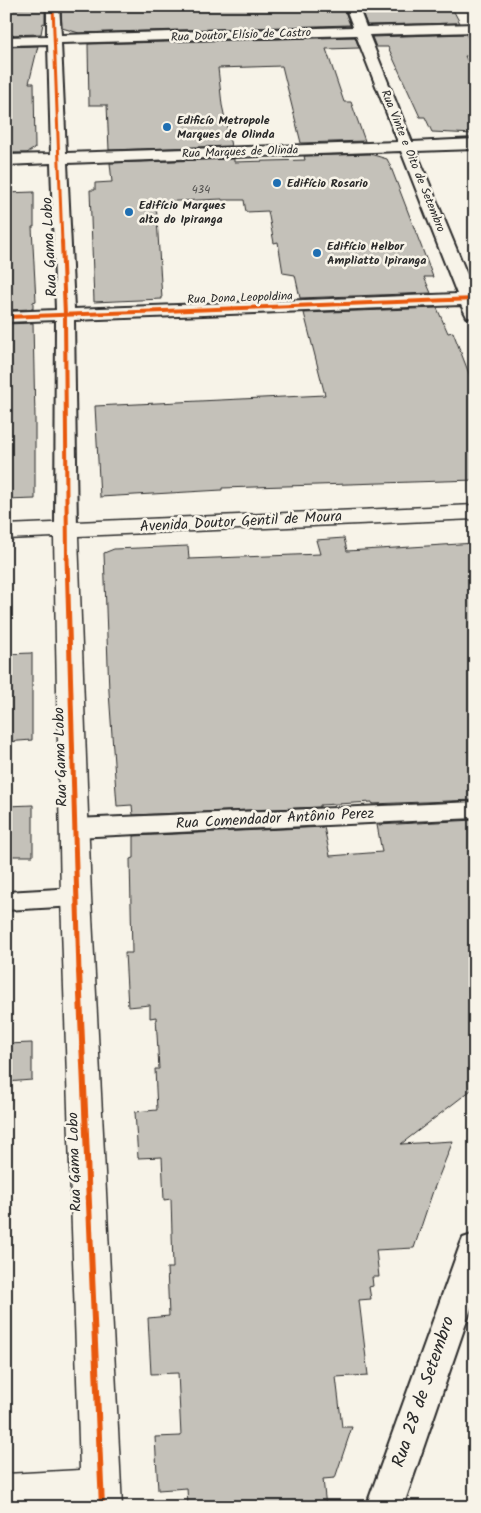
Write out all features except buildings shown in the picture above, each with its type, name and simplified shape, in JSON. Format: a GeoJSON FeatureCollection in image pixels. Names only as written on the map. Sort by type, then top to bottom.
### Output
{"type":"FeatureCollection","features":[{"type":"Feature","properties":{"kind":"street","name":"Rua Gama Lobo"},"geometry":{"type":"LineString","coordinates":[[54,6],[65,315],[66,530],[76,897],[102,1497]]}},
{"type":"Feature","properties":{"kind":"street","name":"Rua Vinte e Oito de Setembro"},"geometry":{"type":"LineString","coordinates":[[351,6],[471,300],[475,316]]}},
{"type":"Feature","properties":{"kind":"street","name":"Rua Doutor Elísio de Castro"},"geometry":{"type":"LineString","coordinates":[[6,41],[475,28]]}},
{"type":"Feature","properties":{"kind":"street","name":"Rua Marques de Olinda"},"geometry":{"type":"LineString","coordinates":[[6,160],[475,144]]}},
{"type":"Feature","properties":{"kind":"street","name":"Rua Dona Leopoldina"},"geometry":{"type":"LineString","coordinates":[[6,317],[471,300]]}},
{"type":"Feature","properties":{"kind":"street","name":"Avenida Doutor Gentil de Moura"},"geometry":{"type":"LineString","coordinates":[[6,532],[475,512]]}},
{"type":"Feature","properties":{"kind":"street","name":"Rua Comendador Antônio Perez"},"geometry":{"type":"LineString","coordinates":[[75,828],[475,810]]}},
{"type":"Feature","properties":{"kind":"street"},"geometry":{"type":"LineString","coordinates":[[6,901],[76,897]]}},
{"type":"Feature","properties":{"kind":"street","name":"Rua 28 de Setembro"},"geometry":{"type":"LineString","coordinates":[[384,1507],[475,1248]]}},
{"type":"Feature","properties":{"kind":"street"},"geometry":{"type":"LineString","coordinates":[[6,1493],[102,1497]]}},
{"type":"Feature","properties":{"kind":"cycle path"},"geometry":{"type":"LineString","coordinates":[[53,6],[65,315],[66,530],[76,897],[102,1507]]}},
{"type":"Feature","properties":{"kind":"cycle path"},"geometry":{"type":"LineString","coordinates":[[6,317],[475,299]]}},
{"type":"Feature","properties":{"kind":"place","name":"Edificío Metropole Marques de Olinda"},"geometry":{"type":"Point","coordinates":[167,127]}},
{"type":"Feature","properties":{"kind":"place","name":"Edifício Rosario"},"geometry":{"type":"Point","coordinates":[277,183]}},
{"type":"Feature","properties":{"kind":"place","name":"Edifício Marques alto do Ipiranga"},"geometry":{"type":"Point","coordinates":[129,212]}},
{"type":"Feature","properties":{"kind":"place","name":"Edifício Helbor Ampliatto Ipiranga"},"geometry":{"type":"Point","coordinates":[317,253]}}]}
